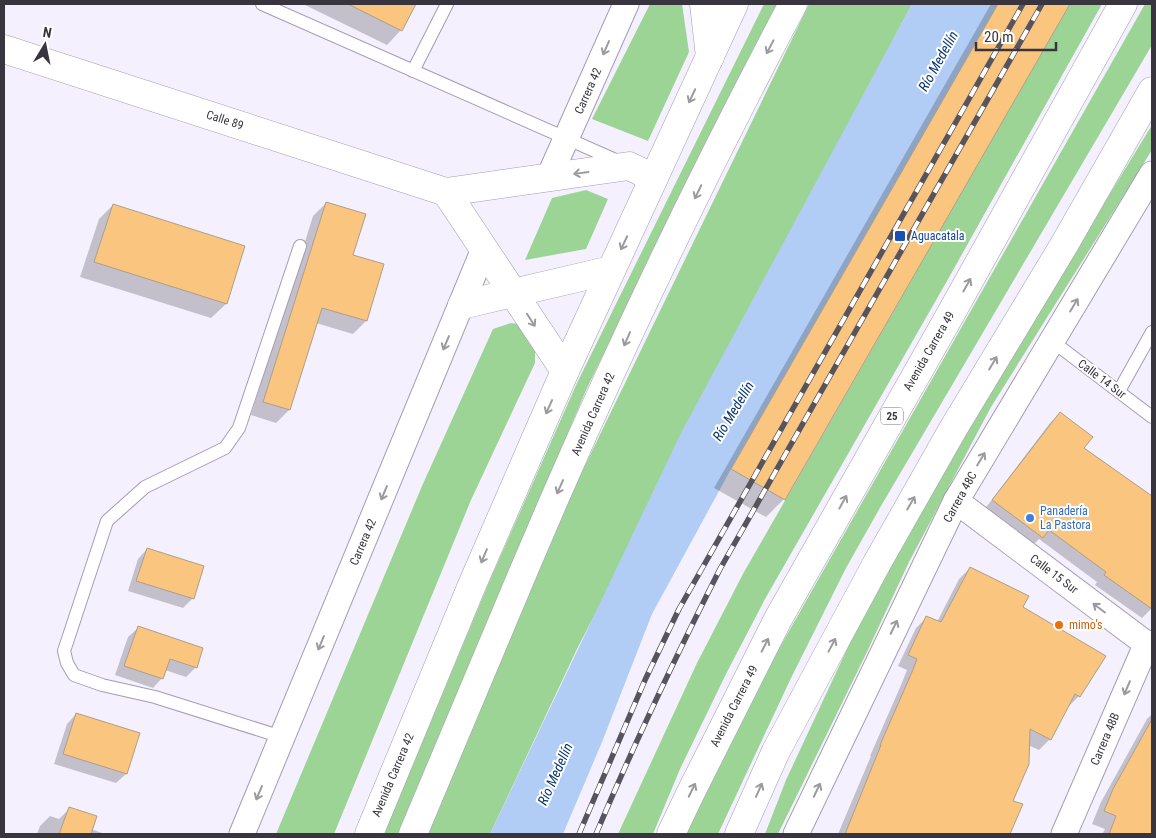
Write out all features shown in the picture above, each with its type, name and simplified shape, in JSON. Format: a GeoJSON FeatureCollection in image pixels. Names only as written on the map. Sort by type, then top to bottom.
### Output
{"type":"FeatureCollection","features":[{"type":"Feature","properties":{"kind":"main road"},"geometry":{"type":"LineString","coordinates":[[704,4],[710,58]]}},
{"type":"Feature","properties":{"kind":"main road","name":"Avenida Carrera 42"},"geometry":{"type":"LineString","coordinates":[[368,834],[479,568],[565,371],[734,4]]}},
{"type":"Feature","properties":{"kind":"main road","name":"Avenida Carrera 42"},"geometry":{"type":"LineString","coordinates":[[413,834],[555,498],[648,292],[750,86],[793,4]]}},
{"type":"Feature","properties":{"kind":"main road","name":"Avenida Carrera 49"},"geometry":{"type":"LineString","coordinates":[[671,834],[778,619],[1123,4]]}},
{"type":"Feature","properties":{"kind":"main road","name":"Calle 89"},"geometry":{"type":"LineString","coordinates":[[4,49],[446,192],[629,166]]}},
{"type":"Feature","properties":{"kind":"main road"},"geometry":{"type":"LineString","coordinates":[[739,834],[776,751],[877,563],[953,429],[1064,245],[1152,91]]}},
{"type":"Feature","properties":{"kind":"main road"},"geometry":{"type":"LineString","coordinates":[[629,166],[654,178]]}},
{"type":"Feature","properties":{"kind":"main road"},"geometry":{"type":"LineString","coordinates":[[446,192],[565,371]]}},
{"type":"Feature","properties":{"kind":"main road"},"geometry":{"type":"LineString","coordinates":[[462,305],[611,270]]}},
{"type":"Feature","properties":{"kind":"street","name":"Carrera 42"},"geometry":{"type":"LineString","coordinates":[[549,177],[626,4]]}},
{"type":"Feature","properties":{"kind":"street","name":"Carrera 48C"},"geometry":{"type":"LineString","coordinates":[[796,834],[956,501],[1152,174]]}},
{"type":"Feature","properties":{"kind":"street","name":"Carrera 42"},"geometry":{"type":"LineString","coordinates":[[242,834],[484,249]]}},
{"type":"Feature","properties":{"kind":"street","name":"Calle 15 Sur"},"geometry":{"type":"LineString","coordinates":[[956,501],[1149,645]]}},
{"type":"Feature","properties":{"kind":"street","name":"Carrera 48B"},"geometry":{"type":"LineString","coordinates":[[1064,834],[1149,645]]}},
{"type":"Feature","properties":{"kind":"lane"},"geometry":{"type":"LineString","coordinates":[[262,4],[629,166]]}},
{"type":"Feature","properties":{"kind":"lane"},"geometry":{"type":"LineString","coordinates":[[413,71],[447,4]]}},
{"type":"Feature","properties":{"kind":"lane"},"geometry":{"type":"LineString","coordinates":[[282,737],[155,696],[102,685],[74,675],[67,663],[64,651],[107,521],[145,487],[225,448],[239,428],[300,246]]}},
{"type":"Feature","properties":{"kind":"lane"},"geometry":{"type":"LineString","coordinates":[[1119,392],[1152,332]]}},
{"type":"Feature","properties":{"kind":"lane","name":"Calle 14 Sur"},"geometry":{"type":"LineString","coordinates":[[1052,341],[1152,416]]}},
{"type":"Feature","properties":{"kind":"green space"},"geometry":{"type":"Polygon","coordinates":[[[650,4],[682,4],[689,52],[648,141],[592,119],[650,4]]]}},
{"type":"Feature","properties":{"kind":"green space"},"geometry":{"type":"Polygon","coordinates":[[[764,4],[777,4],[724,107],[587,388],[398,834],[384,834],[490,580],[577,383],[764,4]]]}},
{"type":"Feature","properties":{"kind":"green space"},"geometry":{"type":"Polygon","coordinates":[[[809,4],[912,4],[577,649],[490,834],[427,834],[526,587],[809,4]]]}},
{"type":"Feature","properties":{"kind":"green space"},"geometry":{"type":"Polygon","coordinates":[[[1070,4],[1102,4],[947,281],[765,599],[680,769],[653,834],[618,834],[697,663],[744,572],[1070,4]]]}},
{"type":"Feature","properties":{"kind":"green space"},"geometry":{"type":"Polygon","coordinates":[[[1145,4],[1152,4],[1152,45],[846,568],[792,676],[718,834],[686,834],[772,661],[1145,4]]]}},
{"type":"Feature","properties":{"kind":"green space"},"geometry":{"type":"Polygon","coordinates":[[[1152,125],[1152,150],[991,407],[909,562],[778,834],[765,834],[786,780],[872,592],[1043,303],[1152,125]]]}},
{"type":"Feature","properties":{"kind":"green space"},"geometry":{"type":"Polygon","coordinates":[[[586,190],[608,199],[586,249],[525,260],[552,198],[586,190]]]}},
{"type":"Feature","properties":{"kind":"green space"},"geometry":{"type":"Polygon","coordinates":[[[511,323],[525,325],[535,341],[535,363],[471,500],[334,834],[276,834],[422,486],[493,329],[511,323]]]}},
{"type":"Feature","properties":{"kind":"water","name":"Río Medellín"},"geometry":{"type":"Polygon","coordinates":[[[912,4],[998,4],[731,469],[652,614],[602,742],[563,834],[490,834],[681,433],[912,4]]]}},
{"type":"Feature","properties":{"kind":"building"},"geometry":{"type":"Polygon","coordinates":[[[348,4],[416,4],[402,31],[348,4]]]}},
{"type":"Feature","properties":{"kind":"building","name":"Aguacatala"},"geometry":{"type":"Polygon","coordinates":[[[998,4],[1070,4],[785,500],[731,469],[998,4]]]}},
{"type":"Feature","properties":{"kind":"building"},"geometry":{"type":"Polygon","coordinates":[[[326,202],[366,214],[353,255],[384,264],[367,321],[322,308],[290,410],[263,402],[326,202]]]}},
{"type":"Feature","properties":{"kind":"building"},"geometry":{"type":"Polygon","coordinates":[[[113,204],[245,246],[227,304],[94,262],[113,204]]]}},
{"type":"Feature","properties":{"kind":"building"},"geometry":{"type":"Polygon","coordinates":[[[1060,412],[1093,437],[1084,448],[1152,496],[1152,609],[1104,575],[1106,572],[1049,530],[1043,538],[992,500],[1060,412]]]}},
{"type":"Feature","properties":{"kind":"building"},"geometry":{"type":"Polygon","coordinates":[[[147,548],[204,566],[194,599],[136,581],[147,548]]]}},
{"type":"Feature","properties":{"kind":"building"},"geometry":{"type":"Polygon","coordinates":[[[970,567],[1029,596],[1023,607],[1106,656],[1080,697],[1075,694],[1051,740],[1030,729],[1029,764],[1013,801],[1023,804],[1010,834],[845,834],[917,659],[908,655],[926,616],[941,622],[970,567]]]}},
{"type":"Feature","properties":{"kind":"building"},"geometry":{"type":"Polygon","coordinates":[[[138,626],[203,648],[197,668],[170,659],[163,679],[124,666],[138,626]]]}},
{"type":"Feature","properties":{"kind":"building"},"geometry":{"type":"Polygon","coordinates":[[[76,713],[140,733],[127,774],[63,754],[76,713]]]}},
{"type":"Feature","properties":{"kind":"building"},"geometry":{"type":"Polygon","coordinates":[[[1152,719],[1152,834],[1109,834],[1116,816],[1104,811],[1113,789],[1152,719]]]}},
{"type":"Feature","properties":{"kind":"building"},"geometry":{"type":"Polygon","coordinates":[[[69,807],[97,816],[91,834],[59,834],[69,807]]]}},
{"type":"Feature","properties":{"kind":"railway"},"geometry":{"type":"LineString","coordinates":[[579,834],[645,680],[679,609],[1023,4]]}},
{"type":"Feature","properties":{"kind":"railway"},"geometry":{"type":"LineString","coordinates":[[596,834],[656,700],[720,569],[1042,4]]}},
{"type":"Feature","properties":{"kind":"place","name":"Aguacatala"},"geometry":{"type":"Point","coordinates":[900,236]}},
{"type":"Feature","properties":{"kind":"place","name":"Panadería La Pastora"},"geometry":{"type":"Point","coordinates":[1030,518]}},
{"type":"Feature","properties":{"kind":"place","name":"mimo’s"},"geometry":{"type":"Point","coordinates":[1059,625]}}]}
